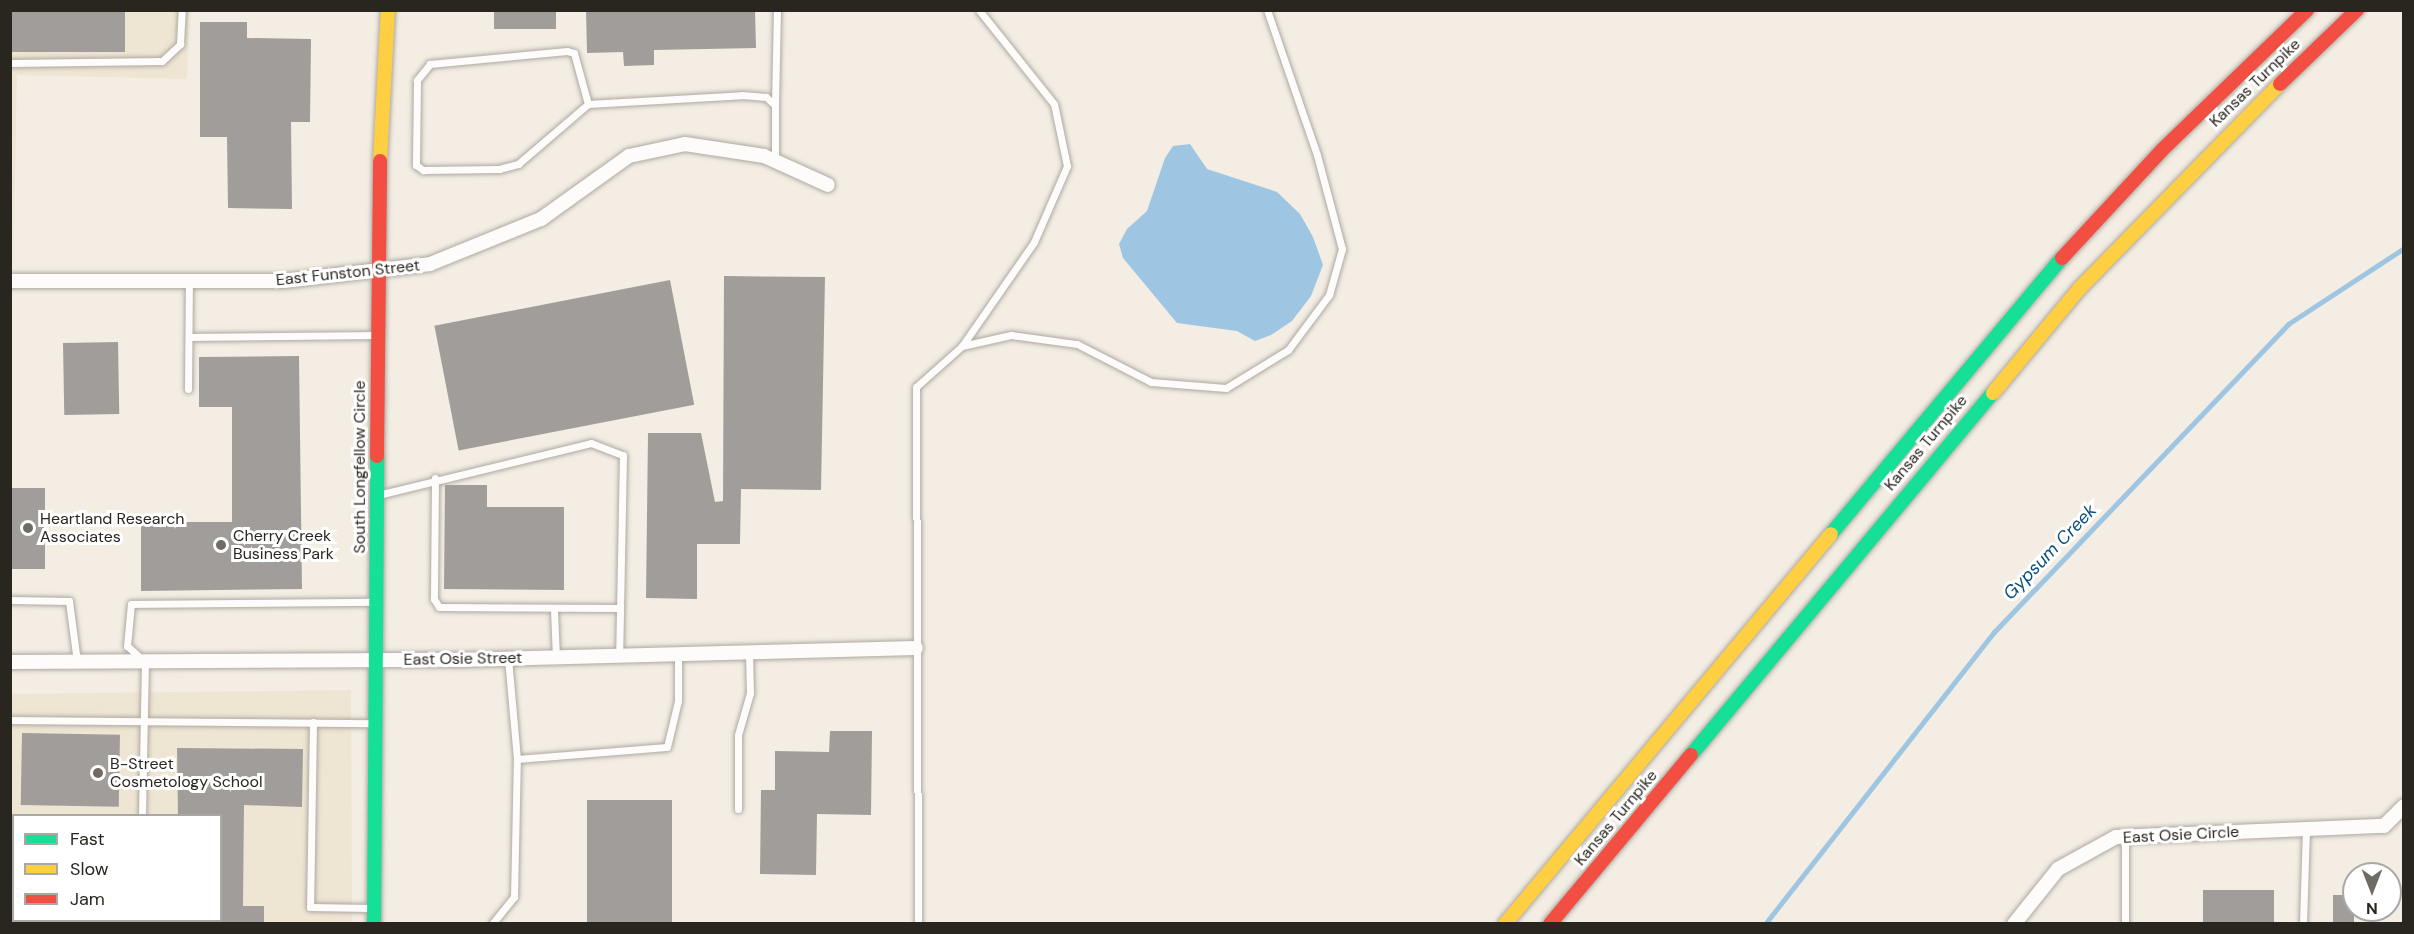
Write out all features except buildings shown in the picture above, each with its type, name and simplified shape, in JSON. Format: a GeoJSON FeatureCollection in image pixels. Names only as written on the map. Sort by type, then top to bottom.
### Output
{"type":"FeatureCollection","features":[{"type":"Feature","properties":{"kind":"main road","name":"South Longfellow Circle"},"geometry":{"type":"LineString","coordinates":[[374,924],[377,335],[388,10]]}},
{"type":"Feature","properties":{"kind":"main road","name":"Kansas Turnpike"},"geometry":{"type":"LineString","coordinates":[[1505,924],[2078,239],[2162,150],[2307,10]]}},
{"type":"Feature","properties":{"kind":"main road","name":"Kansas Turnpike"},"geometry":{"type":"LineString","coordinates":[[1551,924],[2080,288],[2208,152],[2357,10]]}},
{"type":"Feature","properties":{"kind":"street","name":"East Funston Street"},"geometry":{"type":"LineString","coordinates":[[10,281],[284,281],[378,273],[430,264],[541,219],[629,156],[685,144],[776,161],[828,185]]}},
{"type":"Feature","properties":{"kind":"street","name":"East Osie Street"},"geometry":{"type":"LineString","coordinates":[[10,662],[508,659],[916,648]]}},
{"type":"Feature","properties":{"kind":"street","name":"East Osie Circle"},"geometry":{"type":"LineString","coordinates":[[2014,924],[2037,890],[2086,851],[2125,837],[2384,826],[2403,806]]}},
{"type":"Feature","properties":{"kind":"lane"},"geometry":{"type":"LineString","coordinates":[[10,63],[162,61],[180,44],[182,10]]}},
{"type":"Feature","properties":{"kind":"lane"},"geometry":{"type":"LineString","coordinates":[[776,161],[777,10]]}},
{"type":"Feature","properties":{"kind":"lane"},"geometry":{"type":"LineString","coordinates":[[918,924],[916,387],[962,346],[1034,242],[1067,165],[1054,104],[980,10]]}},
{"type":"Feature","properties":{"kind":"lane"},"geometry":{"type":"LineString","coordinates":[[962,346],[1011,335],[1077,344],[1151,381],[1226,388],[1288,350],[1329,295],[1342,249],[1317,155],[1267,10]]}},
{"type":"Feature","properties":{"kind":"lane"},"geometry":{"type":"LineString","coordinates":[[588,104],[574,53],[567,51],[430,64],[417,80],[416,165],[423,170],[499,169],[518,164],[588,104],[742,95],[766,97],[775,105]]}},
{"type":"Feature","properties":{"kind":"lane"},"geometry":{"type":"LineString","coordinates":[[188,389],[189,281]]}},
{"type":"Feature","properties":{"kind":"lane"},"geometry":{"type":"LineString","coordinates":[[190,338],[377,335]]}},
{"type":"Feature","properties":{"kind":"lane"},"geometry":{"type":"LineString","coordinates":[[376,496],[435,478],[591,443],[623,455],[619,656]]}},
{"type":"Feature","properties":{"kind":"lane"},"geometry":{"type":"LineString","coordinates":[[435,478],[434,599],[439,608],[554,610],[620,608]]}},
{"type":"Feature","properties":{"kind":"lane"},"geometry":{"type":"LineString","coordinates":[[10,600],[69,601],[77,662]]}},
{"type":"Feature","properties":{"kind":"lane"},"geometry":{"type":"LineString","coordinates":[[142,814],[145,662],[127,646],[131,604],[375,602]]}},
{"type":"Feature","properties":{"kind":"lane"},"geometry":{"type":"LineString","coordinates":[[554,610],[556,657]]}},
{"type":"Feature","properties":{"kind":"lane"},"geometry":{"type":"LineString","coordinates":[[738,809],[738,735],[750,693],[749,652]]}},
{"type":"Feature","properties":{"kind":"lane"},"geometry":{"type":"LineString","coordinates":[[517,759],[667,747],[678,701],[678,654]]}},
{"type":"Feature","properties":{"kind":"lane"},"geometry":{"type":"LineString","coordinates":[[492,924],[514,897],[517,759],[508,659]]}},
{"type":"Feature","properties":{"kind":"lane"},"geometry":{"type":"LineString","coordinates":[[10,720],[374,723]]}},
{"type":"Feature","properties":{"kind":"lane"},"geometry":{"type":"LineString","coordinates":[[313,722],[310,907],[374,908]]}},
{"type":"Feature","properties":{"kind":"lane"},"geometry":{"type":"LineString","coordinates":[[2303,924],[2306,831]]}},
{"type":"Feature","properties":{"kind":"lane"},"geometry":{"type":"LineString","coordinates":[[2125,837],[2125,924]]}},
{"type":"Feature","properties":{"kind":"shaded area"},"geometry":{"type":"Polygon","coordinates":[[[11,11],[189,11],[187,79],[17,75],[13,281],[11,11]]]}},
{"type":"Feature","properties":{"kind":"shaded area"},"geometry":{"type":"Polygon","coordinates":[[[351,690],[352,923],[11,923],[10,694],[351,690]]]}},
{"type":"Feature","properties":{"kind":"water"},"geometry":{"type":"Polygon","coordinates":[[[1190,144],[1207,169],[1277,192],[1300,214],[1313,237],[1323,265],[1311,296],[1292,321],[1271,335],[1255,341],[1237,331],[1177,323],[1123,258],[1119,244],[1127,229],[1147,211],[1165,158],[1173,146],[1190,144]]]}},
{"type":"Feature","properties":{"kind":"waterway","name":"Gypsum Creek"},"geometry":{"type":"LineString","coordinates":[[1765,924],[1994,632],[2288,324],[2404,248]]}},
{"type":"Feature","properties":{"kind":"traffic: fast"},"geometry":{"type":"LineString","coordinates":[[1831,534],[2062,258]]}},
{"type":"Feature","properties":{"kind":"traffic: fast"},"geometry":{"type":"LineString","coordinates":[[1691,755],[1993,393]]}},
{"type":"Feature","properties":{"kind":"traffic: fast"},"geometry":{"type":"LineString","coordinates":[[374,924],[377,456]]}},
{"type":"Feature","properties":{"kind":"traffic: slow"},"geometry":{"type":"LineString","coordinates":[[380,161],[388,10]]}},
{"type":"Feature","properties":{"kind":"traffic: slow"},"geometry":{"type":"LineString","coordinates":[[1993,393],[2080,288],[2280,84]]}},
{"type":"Feature","properties":{"kind":"traffic: slow"},"geometry":{"type":"LineString","coordinates":[[1505,924],[1831,534]]}},
{"type":"Feature","properties":{"kind":"traffic: jam"},"geometry":{"type":"LineString","coordinates":[[2062,258],[2162,150],[2307,10]]}},
{"type":"Feature","properties":{"kind":"traffic: jam"},"geometry":{"type":"LineString","coordinates":[[2280,84],[2357,10]]}},
{"type":"Feature","properties":{"kind":"traffic: jam"},"geometry":{"type":"LineString","coordinates":[[377,456],[380,161]]}},
{"type":"Feature","properties":{"kind":"traffic: jam"},"geometry":{"type":"LineString","coordinates":[[1550,924],[1691,755]]}},
{"type":"Feature","properties":{"kind":"place","name":"Heartland Research Associates"},"geometry":{"type":"Point","coordinates":[28,528]}},
{"type":"Feature","properties":{"kind":"place","name":"Cherry Creek Business Park"},"geometry":{"type":"Point","coordinates":[221,545]}},
{"type":"Feature","properties":{"kind":"place","name":"B-Street Cosmetology School"},"geometry":{"type":"Point","coordinates":[98,773]}}]}
